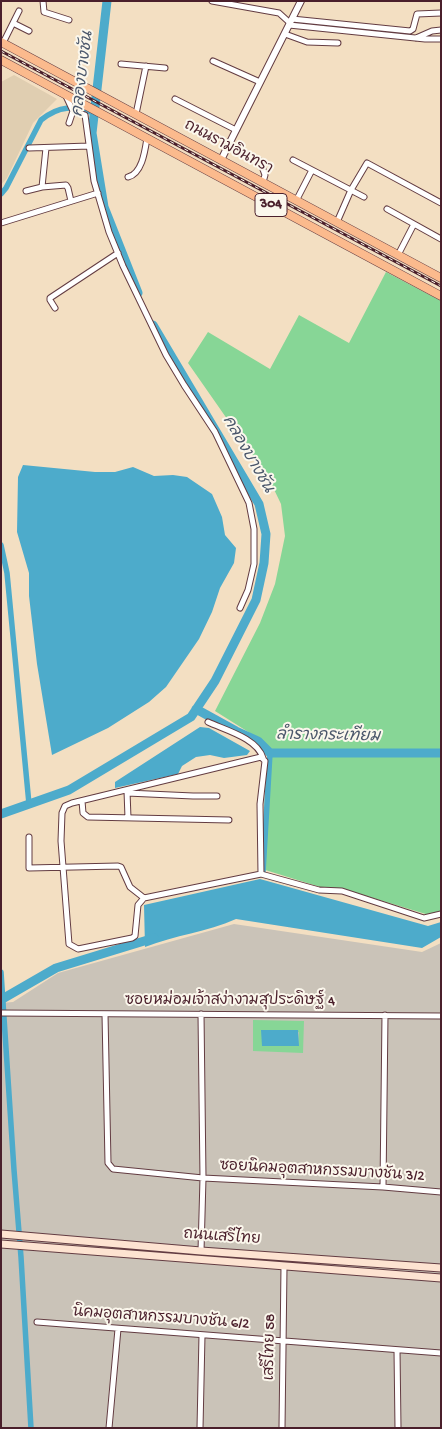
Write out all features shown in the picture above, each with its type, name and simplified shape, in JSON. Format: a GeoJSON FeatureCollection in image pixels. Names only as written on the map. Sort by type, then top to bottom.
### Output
{"type":"FeatureCollection","features":[{"type":"Feature","properties":{"kind":"highway","name":"ถนนรามอินทรา"},"geometry":{"type":"LineString","coordinates":[[2,42],[398,255],[440,275]]}},
{"type":"Feature","properties":{"kind":"highway","name":"ถนนรามอินทรา"},"geometry":{"type":"LineString","coordinates":[[1,60],[441,296]]}},
{"type":"Feature","properties":{"kind":"main road","name":"ถนนเสรีไทย"},"geometry":{"type":"LineString","coordinates":[[4,1234],[201,1251],[441,1268]]}},
{"type":"Feature","properties":{"kind":"main road","name":"ถนนเสรีไทย"},"geometry":{"type":"LineString","coordinates":[[4,1245],[441,1278]]}},
{"type":"Feature","properties":{"kind":"main road"},"geometry":{"type":"LineString","coordinates":[[201,1251],[201,1260]]}},
{"type":"Feature","properties":{"kind":"street"},"geometry":{"type":"LineString","coordinates":[[43,1],[44,12],[69,20]]}},
{"type":"Feature","properties":{"kind":"street"},"geometry":{"type":"LineString","coordinates":[[212,1],[279,13],[290,22],[425,40],[441,39]]}},
{"type":"Feature","properties":{"kind":"street"},"geometry":{"type":"LineString","coordinates":[[221,160],[301,1]]}},
{"type":"Feature","properties":{"kind":"street"},"geometry":{"type":"LineString","coordinates":[[2,42],[19,11]]}},
{"type":"Feature","properties":{"kind":"street"},"geometry":{"type":"LineString","coordinates":[[290,22],[410,31],[413,29],[414,18],[417,14],[441,13]]}},
{"type":"Feature","properties":{"kind":"street"},"geometry":{"type":"LineString","coordinates":[[13,23],[29,31]]}},
{"type":"Feature","properties":{"kind":"street"},"geometry":{"type":"LineString","coordinates":[[415,38],[432,31],[441,30]]}},
{"type":"Feature","properties":{"kind":"street"},"geometry":{"type":"LineString","coordinates":[[284,34],[307,42],[338,44]]}},
{"type":"Feature","properties":{"kind":"street"},"geometry":{"type":"LineString","coordinates":[[213,61],[260,82]]}},
{"type":"Feature","properties":{"kind":"street"},"geometry":{"type":"LineString","coordinates":[[120,64],[165,68]]}},
{"type":"Feature","properties":{"kind":"street"},"geometry":{"type":"LineString","coordinates":[[136,114],[146,66]]}},
{"type":"Feature","properties":{"kind":"street"},"geometry":{"type":"LineString","coordinates":[[65,94],[71,108],[69,123]]}},
{"type":"Feature","properties":{"kind":"street"},"geometry":{"type":"LineString","coordinates":[[175,99],[236,130]]}},
{"type":"Feature","properties":{"kind":"street"},"geometry":{"type":"LineString","coordinates":[[71,108],[85,114],[98,193],[109,232],[149,322],[166,355],[215,432],[249,503],[254,538],[254,564],[248,590],[240,608]]}},
{"type":"Feature","properties":{"kind":"street"},"geometry":{"type":"LineString","coordinates":[[128,177],[135,174],[144,160],[148,138]]}},
{"type":"Feature","properties":{"kind":"street"},"geometry":{"type":"LineString","coordinates":[[30,148],[89,146]]}},
{"type":"Feature","properties":{"kind":"street"},"geometry":{"type":"LineString","coordinates":[[42,187],[46,166],[46,148]]}},
{"type":"Feature","properties":{"kind":"street"},"geometry":{"type":"LineString","coordinates":[[293,160],[364,197]]}},
{"type":"Feature","properties":{"kind":"street"},"geometry":{"type":"LineString","coordinates":[[260,161],[265,175],[263,182]]}},
{"type":"Feature","properties":{"kind":"street"},"geometry":{"type":"LineString","coordinates":[[337,222],[364,165],[368,163],[441,203]]}},
{"type":"Feature","properties":{"kind":"street"},"geometry":{"type":"LineString","coordinates":[[296,200],[312,170]]}},
{"type":"Feature","properties":{"kind":"street"},"geometry":{"type":"LineString","coordinates":[[26,191],[42,187],[66,185],[71,201]]}},
{"type":"Feature","properties":{"kind":"street"},"geometry":{"type":"LineString","coordinates":[[1,223],[98,193]]}},
{"type":"Feature","properties":{"kind":"street"},"geometry":{"type":"LineString","coordinates":[[387,209],[441,239]]}},
{"type":"Feature","properties":{"kind":"street"},"geometry":{"type":"LineString","coordinates":[[398,255],[414,224]]}},
{"type":"Feature","properties":{"kind":"street"},"geometry":{"type":"LineString","coordinates":[[55,308],[50,298],[118,253]]}},
{"type":"Feature","properties":{"kind":"street"},"geometry":{"type":"LineString","coordinates":[[208,722],[252,743],[260,750],[265,761],[260,804],[261,874]]}},
{"type":"Feature","properties":{"kind":"street"},"geometry":{"type":"LineString","coordinates":[[263,758],[247,760],[127,791],[82,800],[65,806],[62,813],[61,841],[70,944],[78,949],[132,938],[135,936],[138,905],[144,898],[261,874],[319,890],[342,892],[424,918],[441,914]]}},
{"type":"Feature","properties":{"kind":"street"},"geometry":{"type":"LineString","coordinates":[[127,791],[217,796]]}},
{"type":"Feature","properties":{"kind":"street"},"geometry":{"type":"LineString","coordinates":[[127,791],[128,818]]}},
{"type":"Feature","properties":{"kind":"street"},"geometry":{"type":"LineString","coordinates":[[82,800],[83,813],[88,817],[229,820]]}},
{"type":"Feature","properties":{"kind":"street"},"geometry":{"type":"LineString","coordinates":[[29,837],[29,868],[63,866],[121,867],[130,887],[144,898]]}},
{"type":"Feature","properties":{"kind":"street","name":"ซอยหม่อมเจ้าสง่างามสุประดิษฐ์ 4"},"geometry":{"type":"LineString","coordinates":[[1,1013],[441,1016]]}},
{"type":"Feature","properties":{"kind":"street","name":"ซอยนิคมอุตสาหกรรมบางชัน 3/2"},"geometry":{"type":"LineString","coordinates":[[105,1014],[109,1166],[117,1170],[203,1178],[382,1187],[441,1192]]}},
{"type":"Feature","properties":{"kind":"street"},"geometry":{"type":"LineString","coordinates":[[201,1014],[203,1178],[201,1251]]}},
{"type":"Feature","properties":{"kind":"street"},"geometry":{"type":"LineString","coordinates":[[382,1187],[385,1015]]}},
{"type":"Feature","properties":{"kind":"street","name":"เสรีไทย 58"},"geometry":{"type":"LineString","coordinates":[[282,1428],[284,1267]]}},
{"type":"Feature","properties":{"kind":"street","name":"นิคมอุตสาหกรรมบางชัน 6/2"},"geometry":{"type":"LineString","coordinates":[[37,1322],[441,1352]]}},
{"type":"Feature","properties":{"kind":"street"},"geometry":{"type":"LineString","coordinates":[[109,1428],[118,1329]]}},
{"type":"Feature","properties":{"kind":"street"},"geometry":{"type":"LineString","coordinates":[[200,1428],[202,1335]]}},
{"type":"Feature","properties":{"kind":"street"},"geometry":{"type":"LineString","coordinates":[[397,1350],[398,1428]]}},
{"type":"Feature","properties":{"kind":"shaded area"},"geometry":{"type":"Polygon","coordinates":[[[14,75],[57,99],[33,123],[7,178],[1,185],[1,82],[14,75]]]}},
{"type":"Feature","properties":{"kind":"shaded area"},"geometry":{"type":"Polygon","coordinates":[[[234,924],[422,952],[441,943],[440,1428],[1,1428],[1,1003],[13,1002],[58,973],[234,924]]]}},
{"type":"Feature","properties":{"kind":"green space"},"geometry":{"type":"Polygon","coordinates":[[[386,272],[441,301],[441,911],[429,915],[343,889],[320,887],[262,869],[265,793],[269,755],[261,740],[215,711],[260,623],[275,584],[285,536],[281,504],[269,479],[188,363],[208,332],[270,369],[299,315],[349,343],[386,272]]]}},
{"type":"Feature","properties":{"kind":"green space"},"geometry":{"type":"Polygon","coordinates":[[[253,1020],[304,1021],[303,1053],[253,1051],[253,1020]],[[299,1032],[262,1046],[298,1046],[299,1032]]]}},
{"type":"Feature","properties":{"kind":"water"},"geometry":{"type":"Polygon","coordinates":[[[23,465],[95,472],[115,472],[133,467],[154,476],[173,475],[187,477],[212,494],[222,517],[225,535],[236,548],[234,563],[220,588],[212,612],[199,639],[166,687],[149,702],[108,728],[52,755],[37,664],[29,596],[29,573],[17,532],[18,477],[23,465]]]}},
{"type":"Feature","properties":{"kind":"water"},"geometry":{"type":"Polygon","coordinates":[[[200,727],[209,728],[250,751],[247,755],[224,758],[210,755],[196,757],[182,766],[178,774],[115,788],[115,782],[200,727]]]}},
{"type":"Feature","properties":{"kind":"water"},"geometry":{"type":"Polygon","coordinates":[[[260,879],[428,926],[441,922],[441,937],[422,948],[236,919],[145,947],[144,905],[260,879]]]}},
{"type":"Feature","properties":{"kind":"water"},"geometry":{"type":"Polygon","coordinates":[[[261,1030],[298,1030],[299,1046],[262,1046],[261,1030]]]}},
{"type":"Feature","properties":{"kind":"waterway","name":"คลองบางชัน"},"geometry":{"type":"LineString","coordinates":[[107,1],[92,133],[104,207],[138,293]]}},
{"type":"Feature","properties":{"kind":"waterway"},"geometry":{"type":"LineString","coordinates":[[1,194],[6,188],[41,120],[54,112],[67,108],[94,113]]}},
{"type":"Feature","properties":{"kind":"waterway","name":"คลองบางชัน"},"geometry":{"type":"LineString","coordinates":[[1,814],[69,790],[191,717],[215,681],[256,600],[264,563],[266,534],[259,504],[153,325]]}},
{"type":"Feature","properties":{"kind":"waterway"},"geometry":{"type":"LineString","coordinates":[[1,545],[7,573],[29,804]]}},
{"type":"Feature","properties":{"kind":"waterway","name":"ลำรางกระเทียม"},"geometry":{"type":"LineString","coordinates":[[196,709],[258,741],[270,753],[441,753]]}},
{"type":"Feature","properties":{"kind":"waterway"},"geometry":{"type":"LineString","coordinates":[[263,872],[270,753]]}},
{"type":"Feature","properties":{"kind":"waterway"},"geometry":{"type":"LineString","coordinates":[[4,998],[56,968],[154,938]]}},
{"type":"Feature","properties":{"kind":"waterway","name":"คลองบางชัน"},"geometry":{"type":"LineString","coordinates":[[1,972],[31,1428]]}},
{"type":"Feature","properties":{"kind":"railway"},"geometry":{"type":"LineString","coordinates":[[1,51],[441,286]]}}]}
